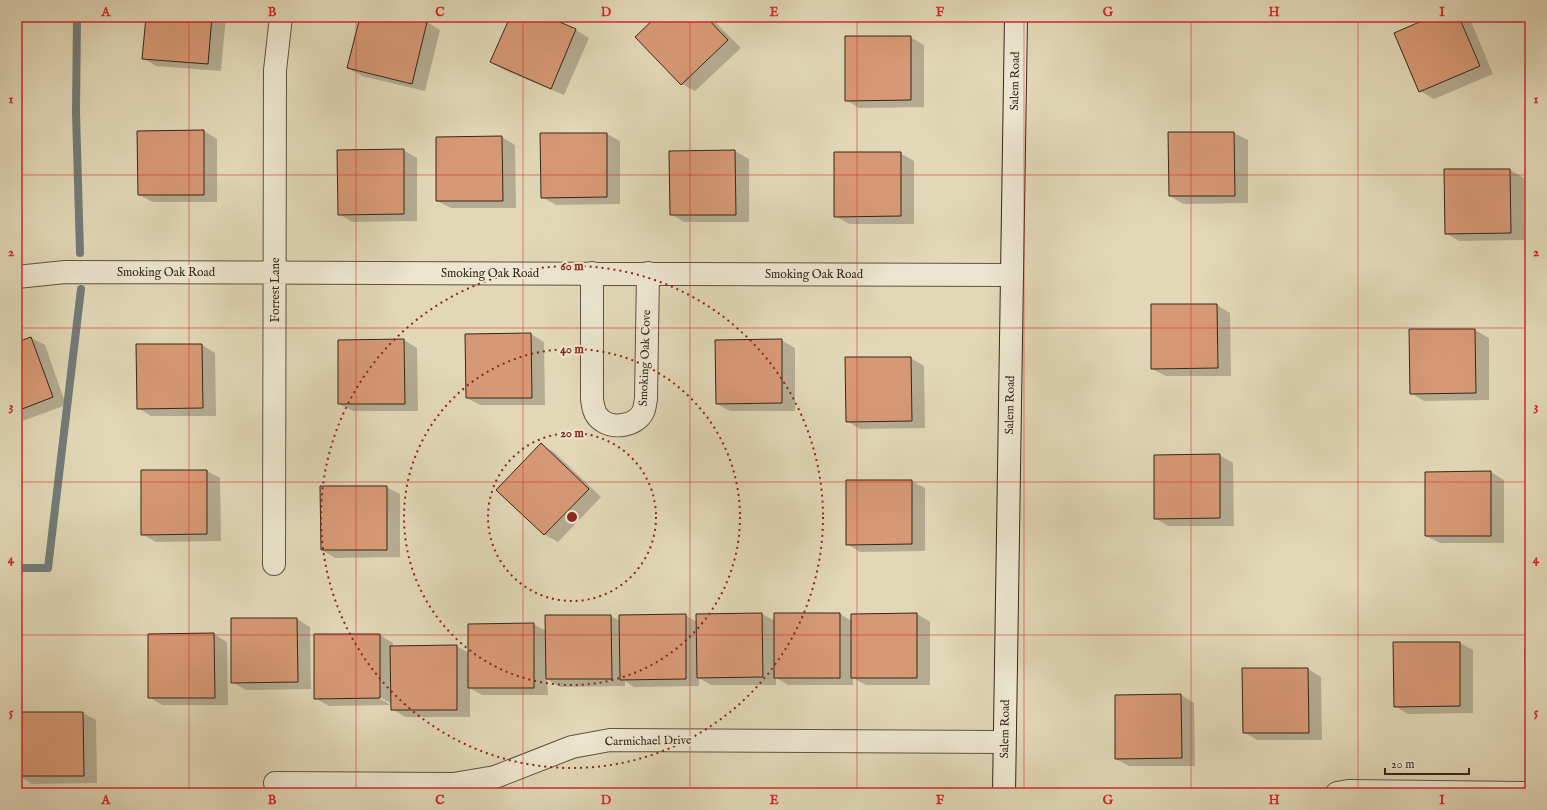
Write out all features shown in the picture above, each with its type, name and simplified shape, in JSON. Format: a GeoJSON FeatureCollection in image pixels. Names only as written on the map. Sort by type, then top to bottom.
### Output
{"type":"FeatureCollection","features":[{"type":"Feature","properties":{"kind":"street","name":"Forrest Lane"},"geometry":{"type":"LineString","coordinates":[[274,564],[276,273],[275,70],[280,17]]}},
{"type":"Feature","properties":{"kind":"street","name":"Salem Road"},"geometry":{"type":"LineString","coordinates":[[1004,793],[1016,17]]}},
{"type":"Feature","properties":{"kind":"street","name":"Smoking Oak Road"},"geometry":{"type":"LineString","coordinates":[[17,277],[65,272],[1012,275]]}},
{"type":"Feature","properties":{"kind":"street","name":"Smoking Oak Cove"},"geometry":{"type":"LineString","coordinates":[[592,273],[593,410],[599,419],[607,424],[619,425],[631,423],[640,416],[644,410],[646,399],[648,273]]}},
{"type":"Feature","properties":{"kind":"street","name":"Carmichael Drive"},"geometry":{"type":"LineString","coordinates":[[275,783],[453,784],[496,777],[572,747],[610,740],[1004,742]]}},
{"type":"Feature","properties":{"kind":"street"},"geometry":{"type":"LineString","coordinates":[[1337,793],[1348,791],[1530,793]]}},
{"type":"Feature","properties":{"kind":"building"},"geometry":{"type":"Polygon","coordinates":[[[146,17],[212,17],[208,64],[142,59],[146,17]]]}},
{"type":"Feature","properties":{"kind":"building"},"geometry":{"type":"Polygon","coordinates":[[[360,17],[408,17],[427,22],[412,84],[347,68],[360,17]]]}},
{"type":"Feature","properties":{"kind":"building"},"geometry":{"type":"Polygon","coordinates":[[[510,17],[548,17],[576,29],[551,89],[490,62],[510,17]]]}},
{"type":"Feature","properties":{"kind":"building"},"geometry":{"type":"Polygon","coordinates":[[[656,17],[706,17],[728,40],[681,85],[635,37],[656,17]]]}},
{"type":"Feature","properties":{"kind":"building"},"geometry":{"type":"Polygon","coordinates":[[[1431,17],[1459,17],[1480,66],[1419,92],[1394,33],[1431,17]]]}},
{"type":"Feature","properties":{"kind":"building"},"geometry":{"type":"Polygon","coordinates":[[[845,36],[911,36],[911,100],[845,101],[845,36]]]}},
{"type":"Feature","properties":{"kind":"building"},"geometry":{"type":"Polygon","coordinates":[[[204,130],[204,195],[138,195],[137,131],[204,130]]]}},
{"type":"Feature","properties":{"kind":"building"},"geometry":{"type":"Polygon","coordinates":[[[1168,132],[1234,132],[1235,196],[1169,196],[1168,132]]]}},
{"type":"Feature","properties":{"kind":"building"},"geometry":{"type":"Polygon","coordinates":[[[540,133],[607,133],[607,197],[541,198],[540,133]]]}},
{"type":"Feature","properties":{"kind":"building"},"geometry":{"type":"Polygon","coordinates":[[[502,136],[503,201],[436,201],[436,137],[502,136]]]}},
{"type":"Feature","properties":{"kind":"building"},"geometry":{"type":"Polygon","coordinates":[[[404,149],[404,214],[338,215],[337,150],[404,149]]]}},
{"type":"Feature","properties":{"kind":"building"},"geometry":{"type":"Polygon","coordinates":[[[735,150],[736,215],[670,215],[669,151],[735,150]]]}},
{"type":"Feature","properties":{"kind":"building"},"geometry":{"type":"Polygon","coordinates":[[[834,152],[901,152],[901,216],[834,217],[834,152]]]}},
{"type":"Feature","properties":{"kind":"building"},"geometry":{"type":"Polygon","coordinates":[[[1444,169],[1510,169],[1511,233],[1445,234],[1444,169]]]}},
{"type":"Feature","properties":{"kind":"building"},"geometry":{"type":"Polygon","coordinates":[[[1151,304],[1217,304],[1218,368],[1151,369],[1151,304]]]}},
{"type":"Feature","properties":{"kind":"building"},"geometry":{"type":"Polygon","coordinates":[[[1409,329],[1475,329],[1476,393],[1410,394],[1409,329]]]}},
{"type":"Feature","properties":{"kind":"building"},"geometry":{"type":"Polygon","coordinates":[[[531,333],[532,398],[466,398],[465,334],[531,333]]]}},
{"type":"Feature","properties":{"kind":"building"},"geometry":{"type":"Polygon","coordinates":[[[31,337],[53,397],[17,411],[17,342],[31,337]]]}},
{"type":"Feature","properties":{"kind":"building"},"geometry":{"type":"Polygon","coordinates":[[[404,339],[405,404],[338,404],[338,340],[404,339]]]}},
{"type":"Feature","properties":{"kind":"building"},"geometry":{"type":"Polygon","coordinates":[[[782,339],[782,403],[716,404],[715,340],[782,339]]]}},
{"type":"Feature","properties":{"kind":"building"},"geometry":{"type":"Polygon","coordinates":[[[136,344],[202,344],[203,408],[137,409],[136,344]]]}},
{"type":"Feature","properties":{"kind":"building"},"geometry":{"type":"Polygon","coordinates":[[[845,357],[911,357],[912,421],[846,422],[845,357]]]}},
{"type":"Feature","properties":{"kind":"building"},"geometry":{"type":"Polygon","coordinates":[[[541,443],[589,489],[544,535],[496,490],[541,443]]]}},
{"type":"Feature","properties":{"kind":"building"},"geometry":{"type":"Polygon","coordinates":[[[1220,454],[1220,518],[1154,519],[1154,455],[1220,454]]]}},
{"type":"Feature","properties":{"kind":"building"},"geometry":{"type":"Polygon","coordinates":[[[141,470],[207,470],[207,534],[141,535],[141,470]]]}},
{"type":"Feature","properties":{"kind":"building"},"geometry":{"type":"Polygon","coordinates":[[[1491,471],[1491,536],[1425,536],[1425,472],[1491,471]]]}},
{"type":"Feature","properties":{"kind":"building"},"geometry":{"type":"Polygon","coordinates":[[[846,480],[912,480],[912,544],[846,545],[846,480]]]}},
{"type":"Feature","properties":{"kind":"building"},"geometry":{"type":"Polygon","coordinates":[[[320,486],[387,486],[387,550],[321,550],[320,486]]]}},
{"type":"Feature","properties":{"kind":"building"},"geometry":{"type":"Polygon","coordinates":[[[762,613],[763,677],[697,678],[696,614],[762,613]]]}},
{"type":"Feature","properties":{"kind":"building"},"geometry":{"type":"Polygon","coordinates":[[[774,613],[840,613],[840,678],[774,678],[774,613]]]}},
{"type":"Feature","properties":{"kind":"building"},"geometry":{"type":"Polygon","coordinates":[[[917,613],[917,678],[851,678],[851,614],[917,613]]]}},
{"type":"Feature","properties":{"kind":"building"},"geometry":{"type":"Polygon","coordinates":[[[686,614],[686,679],[620,680],[619,615],[686,614]]]}},
{"type":"Feature","properties":{"kind":"building"},"geometry":{"type":"Polygon","coordinates":[[[545,615],[611,615],[612,679],[546,679],[545,615]]]}},
{"type":"Feature","properties":{"kind":"building"},"geometry":{"type":"Polygon","coordinates":[[[231,618],[297,618],[298,682],[231,683],[231,618]]]}},
{"type":"Feature","properties":{"kind":"building"},"geometry":{"type":"Polygon","coordinates":[[[534,623],[534,688],[468,688],[468,624],[534,623]]]}},
{"type":"Feature","properties":{"kind":"building"},"geometry":{"type":"Polygon","coordinates":[[[214,633],[215,698],[148,698],[148,634],[214,633]]]}},
{"type":"Feature","properties":{"kind":"building"},"geometry":{"type":"Polygon","coordinates":[[[314,634],[380,634],[380,698],[314,699],[314,634]]]}},
{"type":"Feature","properties":{"kind":"building"},"geometry":{"type":"Polygon","coordinates":[[[1393,642],[1460,642],[1460,706],[1394,707],[1393,642]]]}},
{"type":"Feature","properties":{"kind":"building"},"geometry":{"type":"Polygon","coordinates":[[[457,645],[457,710],[391,710],[390,646],[457,645]]]}},
{"type":"Feature","properties":{"kind":"building"},"geometry":{"type":"Polygon","coordinates":[[[1525,648],[1530,648],[1530,712],[1526,713],[1525,648]]]}},
{"type":"Feature","properties":{"kind":"building"},"geometry":{"type":"Polygon","coordinates":[[[1242,668],[1308,668],[1309,733],[1243,733],[1242,668]]]}},
{"type":"Feature","properties":{"kind":"building"},"geometry":{"type":"Polygon","coordinates":[[[1181,694],[1182,758],[1115,759],[1115,695],[1181,694]]]}},
{"type":"Feature","properties":{"kind":"building"},"geometry":{"type":"Polygon","coordinates":[[[17,712],[83,712],[84,776],[18,776],[17,712]]]}},
{"type":"Feature","properties":{"kind":"waterway"},"geometry":{"type":"LineString","coordinates":[[77,17],[76,113],[80,253]]}},
{"type":"Feature","properties":{"kind":"waterway"},"geometry":{"type":"LineString","coordinates":[[17,568],[48,568],[81,289]]}}]}
